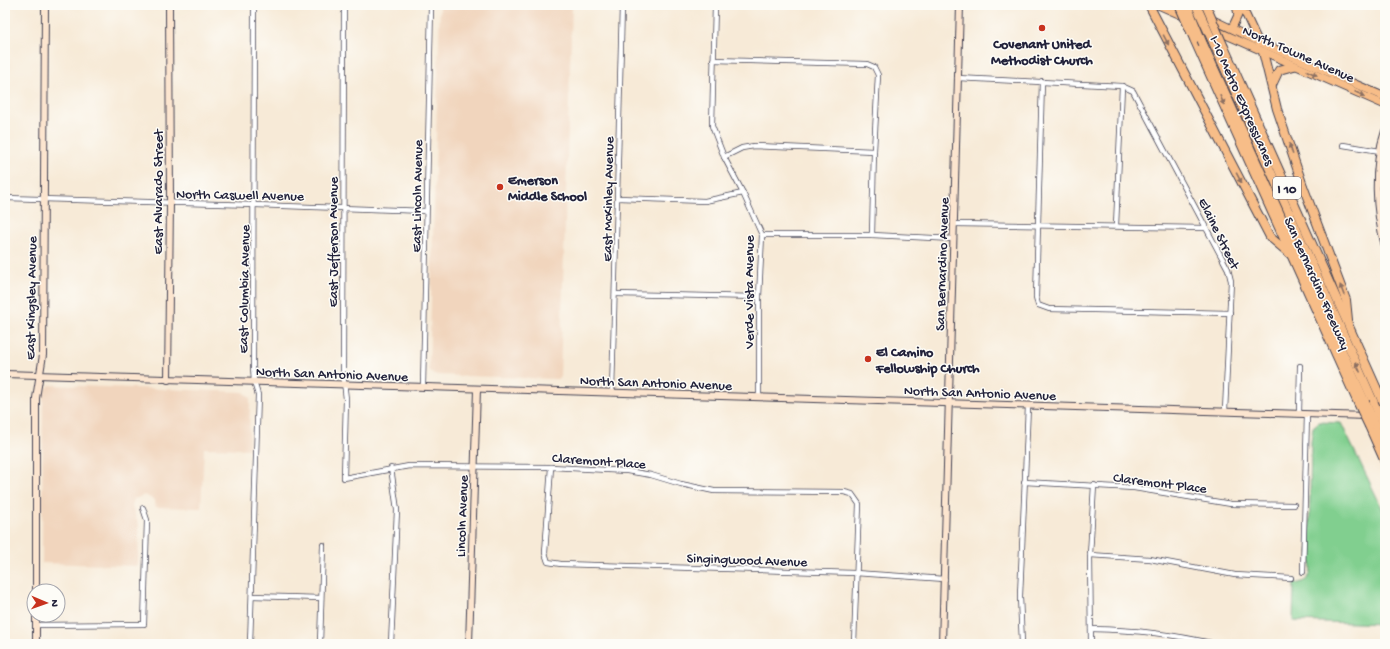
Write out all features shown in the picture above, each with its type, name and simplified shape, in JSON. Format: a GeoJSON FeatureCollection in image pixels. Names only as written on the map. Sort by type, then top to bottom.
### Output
{"type":"FeatureCollection","features":[{"type":"Feature","properties":{"kind":"highway"},"geometry":{"type":"LineString","coordinates":[[1149,5],[1270,237],[1292,256]]}},
{"type":"Feature","properties":{"kind":"highway","name":"San Bernardino Freeway"},"geometry":{"type":"LineString","coordinates":[[1179,5],[1292,256],[1362,402],[1378,426],[1385,462]]}},
{"type":"Feature","properties":{"kind":"highway","name":"I-10 Metro ExpressLanes"},"geometry":{"type":"LineString","coordinates":[[1187,5],[1362,402]]}},
{"type":"Feature","properties":{"kind":"highway","name":"I-10 Metro ExpressLanes"},"geometry":{"type":"LineString","coordinates":[[1196,5],[1374,403],[1378,426],[1385,447]]}},
{"type":"Feature","properties":{"kind":"highway","name":"San Bernardino Freeway"},"geometry":{"type":"LineString","coordinates":[[1207,7],[1384,406]]}},
{"type":"Feature","properties":{"kind":"highway"},"geometry":{"type":"LineString","coordinates":[[1263,52],[1277,109],[1303,186],[1346,300],[1349,328]]}},
{"type":"Feature","properties":{"kind":"highway"},"geometry":{"type":"LineString","coordinates":[[1271,85],[1279,70],[1294,66]]}},
{"type":"Feature","properties":{"kind":"main road","name":"East Kingsley Avenue"},"geometry":{"type":"LineString","coordinates":[[36,583],[36,398],[43,355],[45,5]]}},
{"type":"Feature","properties":{"kind":"main road","name":"East Alvarado Street"},"geometry":{"type":"LineString","coordinates":[[168,380],[170,204],[169,5]]}},
{"type":"Feature","properties":{"kind":"main road","name":"San Bernardino Avenue"},"geometry":{"type":"LineString","coordinates":[[942,644],[950,403],[960,5]]}},
{"type":"Feature","properties":{"kind":"main road","name":"North Towne Avenue"},"geometry":{"type":"LineString","coordinates":[[1158,5],[1385,105]]}},
{"type":"Feature","properties":{"kind":"main road","name":"North Towne Avenue"},"geometry":{"type":"LineString","coordinates":[[1179,5],[1385,97]]}},
{"type":"Feature","properties":{"kind":"main road"},"geometry":{"type":"LineString","coordinates":[[1232,28],[1238,15],[1236,5],[1246,15],[1263,52]]}},
{"type":"Feature","properties":{"kind":"main road"},"geometry":{"type":"LineString","coordinates":[[1233,38],[1244,41],[1258,41]]}},
{"type":"Feature","properties":{"kind":"main road"},"geometry":{"type":"LineString","coordinates":[[1385,131],[1380,151],[1382,167],[1378,211],[1385,246]]}},
{"type":"Feature","properties":{"kind":"main road","name":"North San Antonio Avenue"},"geometry":{"type":"LineString","coordinates":[[5,374],[423,388],[1385,416]]}},
{"type":"Feature","properties":{"kind":"main road","name":"Lincoln Avenue"},"geometry":{"type":"LineString","coordinates":[[469,644],[476,389]]}},
{"type":"Feature","properties":{"kind":"main road"},"geometry":{"type":"LineString","coordinates":[[36,625],[36,644]]}},
{"type":"Feature","properties":{"kind":"street","name":"East Columbia Avenue"},"geometry":{"type":"LineString","coordinates":[[250,644],[258,395],[254,382],[254,5]]}},
{"type":"Feature","properties":{"kind":"street","name":"East Jefferson Avenue"},"geometry":{"type":"LineString","coordinates":[[344,5],[344,478]]}},
{"type":"Feature","properties":{"kind":"street","name":"East Lincoln Avenue"},"geometry":{"type":"LineString","coordinates":[[423,388],[431,5]]}},
{"type":"Feature","properties":{"kind":"street","name":"East McKinley Avenue"},"geometry":{"type":"LineString","coordinates":[[612,393],[622,5]]}},
{"type":"Feature","properties":{"kind":"street","name":"Verde Vista Avenue"},"geometry":{"type":"LineString","coordinates":[[715,5],[712,126],[724,157],[743,193],[762,235],[759,297],[759,397]]}},
{"type":"Feature","properties":{"kind":"street"},"geometry":{"type":"LineString","coordinates":[[713,60],[867,64],[874,67],[878,75],[872,235]]}},
{"type":"Feature","properties":{"kind":"street"},"geometry":{"type":"LineString","coordinates":[[957,78],[1122,86],[1116,226]]}},
{"type":"Feature","properties":{"kind":"street"},"geometry":{"type":"LineString","coordinates":[[1042,81],[1037,224],[1036,297],[1038,306],[1049,309],[1230,313]]}},
{"type":"Feature","properties":{"kind":"street","name":"Elaine Street"},"geometry":{"type":"LineString","coordinates":[[1122,86],[1133,91],[1139,101],[1228,269],[1231,281],[1225,411]]}},
{"type":"Feature","properties":{"kind":"street"},"geometry":{"type":"LineString","coordinates":[[1343,145],[1380,151]]}},
{"type":"Feature","properties":{"kind":"street"},"geometry":{"type":"LineString","coordinates":[[724,157],[742,148],[754,146],[874,151]]}},
{"type":"Feature","properties":{"kind":"street"},"geometry":{"type":"LineString","coordinates":[[618,198],[705,201],[743,193]]}},
{"type":"Feature","properties":{"kind":"street","name":"North Caswell Avenue"},"geometry":{"type":"LineString","coordinates":[[5,198],[170,204],[255,204],[426,211]]}},
{"type":"Feature","properties":{"kind":"street"},"geometry":{"type":"LineString","coordinates":[[955,224],[1037,224],[1206,228]]}},
{"type":"Feature","properties":{"kind":"street"},"geometry":{"type":"LineString","coordinates":[[762,235],[872,235],[954,239]]}},
{"type":"Feature","properties":{"kind":"street"},"geometry":{"type":"LineString","coordinates":[[615,294],[759,297]]}},
{"type":"Feature","properties":{"kind":"street"},"geometry":{"type":"LineString","coordinates":[[1299,414],[1300,366]]}},
{"type":"Feature","properties":{"kind":"street"},"geometry":{"type":"LineString","coordinates":[[1022,644],[1020,596],[1028,406]]}},
{"type":"Feature","properties":{"kind":"street"},"geometry":{"type":"LineString","coordinates":[[1303,572],[1307,414]]}},
{"type":"Feature","properties":{"kind":"street","name":"Claremont Place"},"geometry":{"type":"LineString","coordinates":[[344,478],[391,468],[409,466],[551,467],[627,471],[651,475],[714,491],[844,492],[852,494],[859,504],[855,573]]}},
{"type":"Feature","properties":{"kind":"street","name":"Singingwood Avenue"},"geometry":{"type":"LineString","coordinates":[[551,467],[545,553],[548,562],[561,564],[855,573],[945,579]]}},
{"type":"Feature","properties":{"kind":"street"},"geometry":{"type":"LineString","coordinates":[[391,468],[397,510],[391,644]]}},
{"type":"Feature","properties":{"kind":"street","name":"Claremont Place"},"geometry":{"type":"LineString","coordinates":[[1024,482],[1134,488],[1231,504],[1294,505]]}},
{"type":"Feature","properties":{"kind":"street"},"geometry":{"type":"LineString","coordinates":[[1091,644],[1090,555],[1094,485]]}},
{"type":"Feature","properties":{"kind":"street"},"geometry":{"type":"LineString","coordinates":[[36,625],[144,624],[147,520],[143,508]]}},
{"type":"Feature","properties":{"kind":"street"},"geometry":{"type":"LineString","coordinates":[[320,644],[323,545]]}},
{"type":"Feature","properties":{"kind":"street"},"geometry":{"type":"LineString","coordinates":[[1090,555],[1150,559],[1235,575],[1291,578]]}},
{"type":"Feature","properties":{"kind":"street"},"geometry":{"type":"LineString","coordinates":[[854,644],[855,573]]}},
{"type":"Feature","properties":{"kind":"street"},"geometry":{"type":"LineString","coordinates":[[252,596],[321,598]]}},
{"type":"Feature","properties":{"kind":"street"},"geometry":{"type":"LineString","coordinates":[[1091,629],[1140,630],[1180,636],[1216,644]]}},
{"type":"Feature","properties":{"kind":"shaded area","name":"Emerson Middle School"},"geometry":{"type":"Polygon","coordinates":[[[440,5],[572,5],[560,377],[557,379],[434,375],[429,369],[440,5]]]}},
{"type":"Feature","properties":{"kind":"shaded area"},"geometry":{"type":"Polygon","coordinates":[[[50,385],[244,392],[250,398],[249,449],[204,448],[201,508],[156,507],[154,500],[145,495],[134,499],[132,507],[139,525],[138,566],[42,563],[43,393],[50,385]]]}},
{"type":"Feature","properties":{"kind":"green space"},"geometry":{"type":"Polygon","coordinates":[[[1319,422],[1341,423],[1385,514],[1385,624],[1293,621],[1294,584],[1309,577],[1311,569],[1309,552],[1311,441],[1313,427],[1319,422]]]}},
{"type":"Feature","properties":{"kind":"place","name":"Covenant United Methodist Church"},"geometry":{"type":"Point","coordinates":[1042,28]}},
{"type":"Feature","properties":{"kind":"place","name":"Emerson Middle School"},"geometry":{"type":"Point","coordinates":[500,187]}},
{"type":"Feature","properties":{"kind":"place","name":"El Camino Fellowship Church"},"geometry":{"type":"Point","coordinates":[868,359]}}]}
